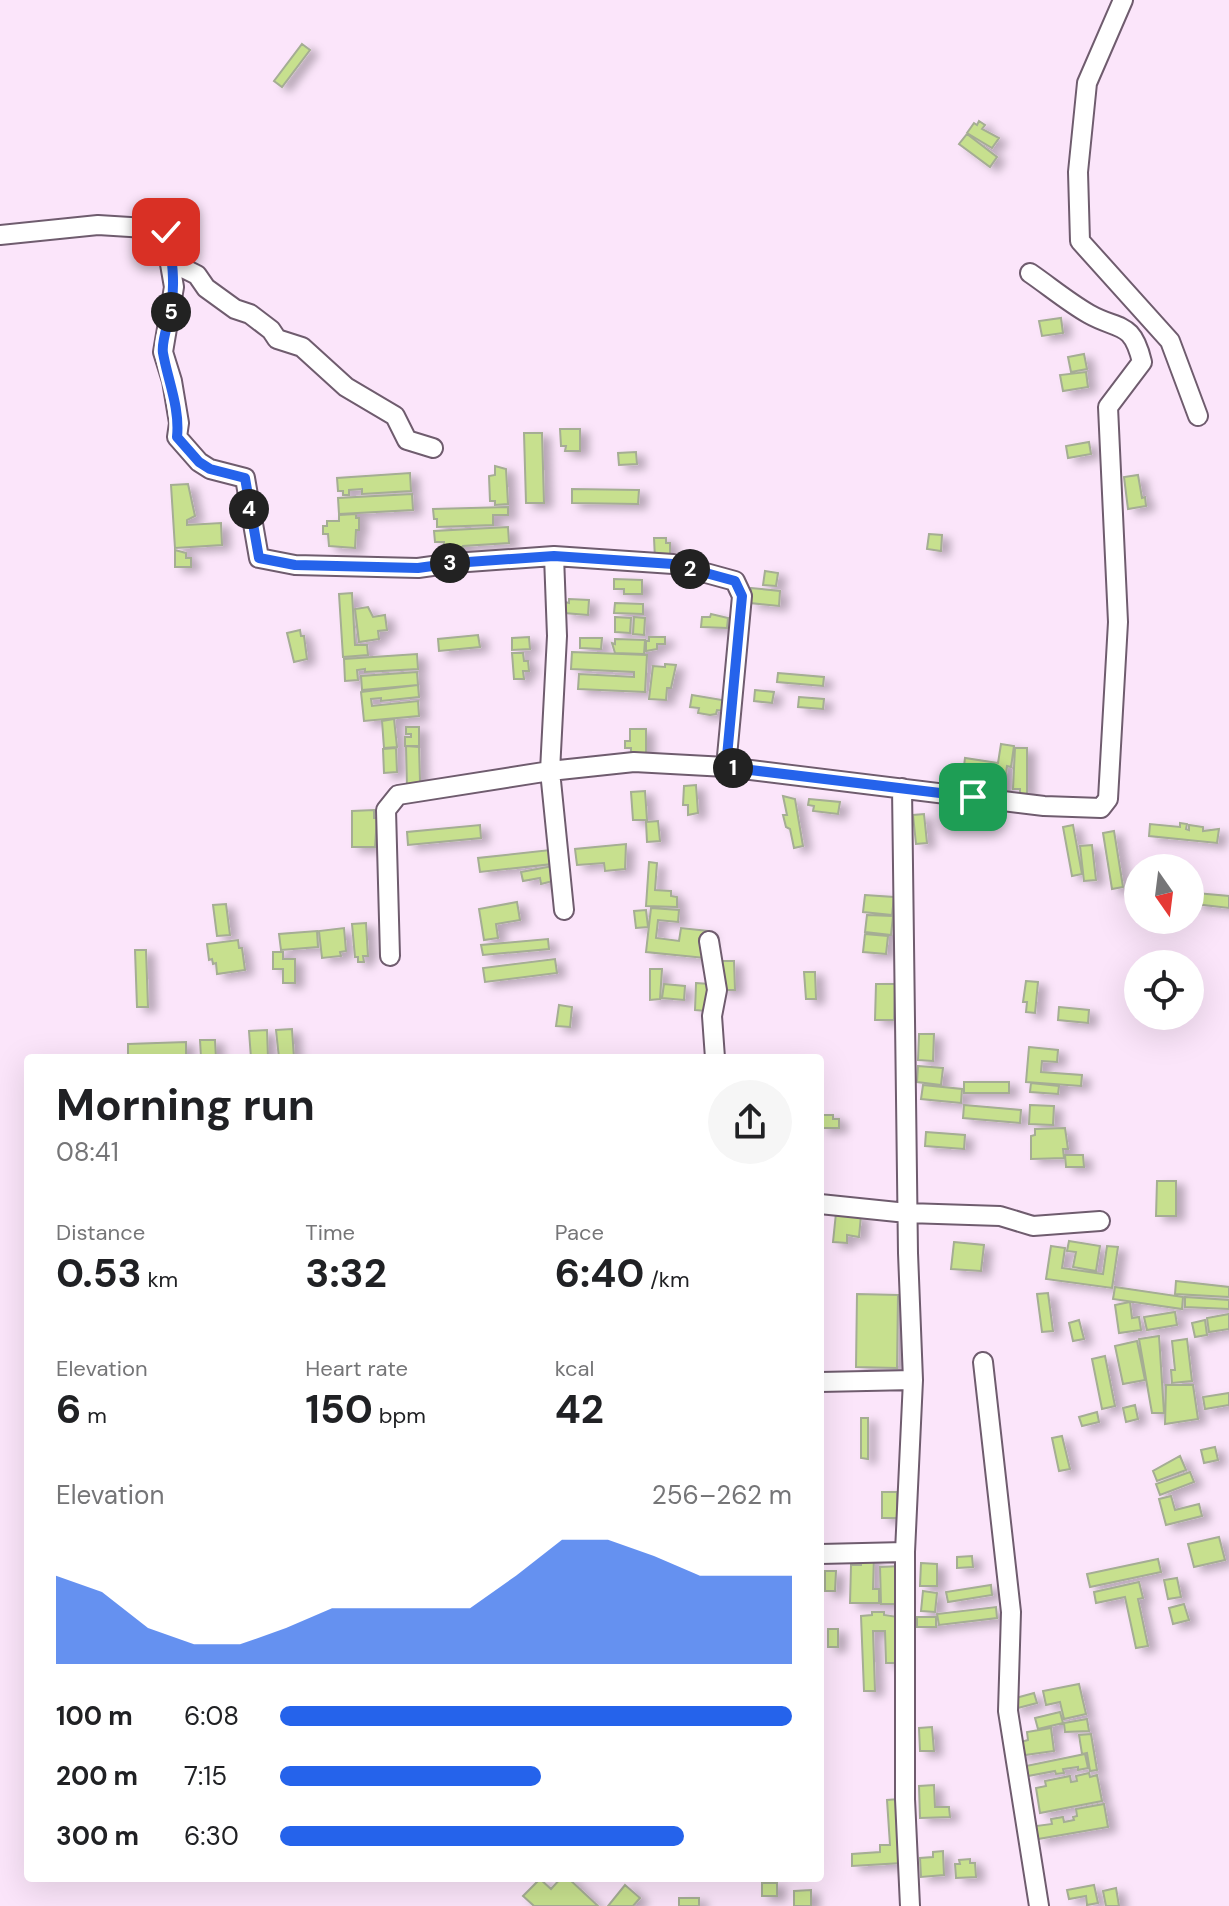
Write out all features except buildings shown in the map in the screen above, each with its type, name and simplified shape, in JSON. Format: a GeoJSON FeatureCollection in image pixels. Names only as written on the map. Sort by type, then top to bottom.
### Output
{"type":"FeatureCollection","features":[{"type":"Feature","properties":{"kind":"street"},"geometry":{"type":"LineString","coordinates":[[1123,0],[1087,83],[1078,172],[1080,241],[1170,341],[1198,416]]}},
{"type":"Feature","properties":{"kind":"street"},"geometry":{"type":"LineString","coordinates":[[0,235],[98,225],[149,227],[166,232],[173,256],[185,269],[197,275],[206,288],[235,309],[250,314],[271,330],[277,339],[302,347],[346,387],[395,416],[407,440],[433,448]]}},
{"type":"Feature","properties":{"kind":"street"},"geometry":{"type":"LineString","coordinates":[[173,256],[170,264],[174,287],[163,352],[172,381],[179,423],[177,437],[199,462],[210,469],[245,478],[259,558],[295,565],[418,568],[554,556],[673,564],[735,581],[742,596],[726,767]]}},
{"type":"Feature","properties":{"kind":"street"},"geometry":{"type":"LineString","coordinates":[[390,956],[386,810],[398,795],[550,771],[634,762],[726,767],[1044,806],[1101,808],[1108,799],[1118,622],[1108,407],[1142,362],[1137,341],[1122,327],[1091,315],[1030,273]]}},
{"type":"Feature","properties":{"kind":"street"},"geometry":{"type":"LineString","coordinates":[[554,556],[557,636],[550,771],[564,910]]}},
{"type":"Feature","properties":{"kind":"street"},"geometry":{"type":"LineString","coordinates":[[902,788],[907,1213],[913,1380],[905,1552],[905,1799],[910,1906]]}},
{"type":"Feature","properties":{"kind":"street"},"geometry":{"type":"LineString","coordinates":[[709,941],[717,990],[712,1016],[715,1054]]}},
{"type":"Feature","properties":{"kind":"street"},"geometry":{"type":"LineString","coordinates":[[824,1204],[907,1213],[1000,1216],[1033,1226],[1100,1221]]}},
{"type":"Feature","properties":{"kind":"street"},"geometry":{"type":"LineString","coordinates":[[983,1362],[1011,1612],[1008,1711],[1039,1906]]}},
{"type":"Feature","properties":{"kind":"street"},"geometry":{"type":"LineString","coordinates":[[824,1382],[913,1380]]}},
{"type":"Feature","properties":{"kind":"street"},"geometry":{"type":"LineString","coordinates":[[824,1554],[905,1552]]}},
{"type":"Feature","properties":{"kind":"route"},"geometry":{"type":"LineString","coordinates":[[166,232],[173,256],[170,264],[174,287],[163,352],[172,381],[179,423],[177,437],[189,447],[199,462],[210,469],[245,478],[259,558],[295,565],[418,568],[554,556],[673,564],[735,581],[742,596],[726,767],[973,797]]}}]}
